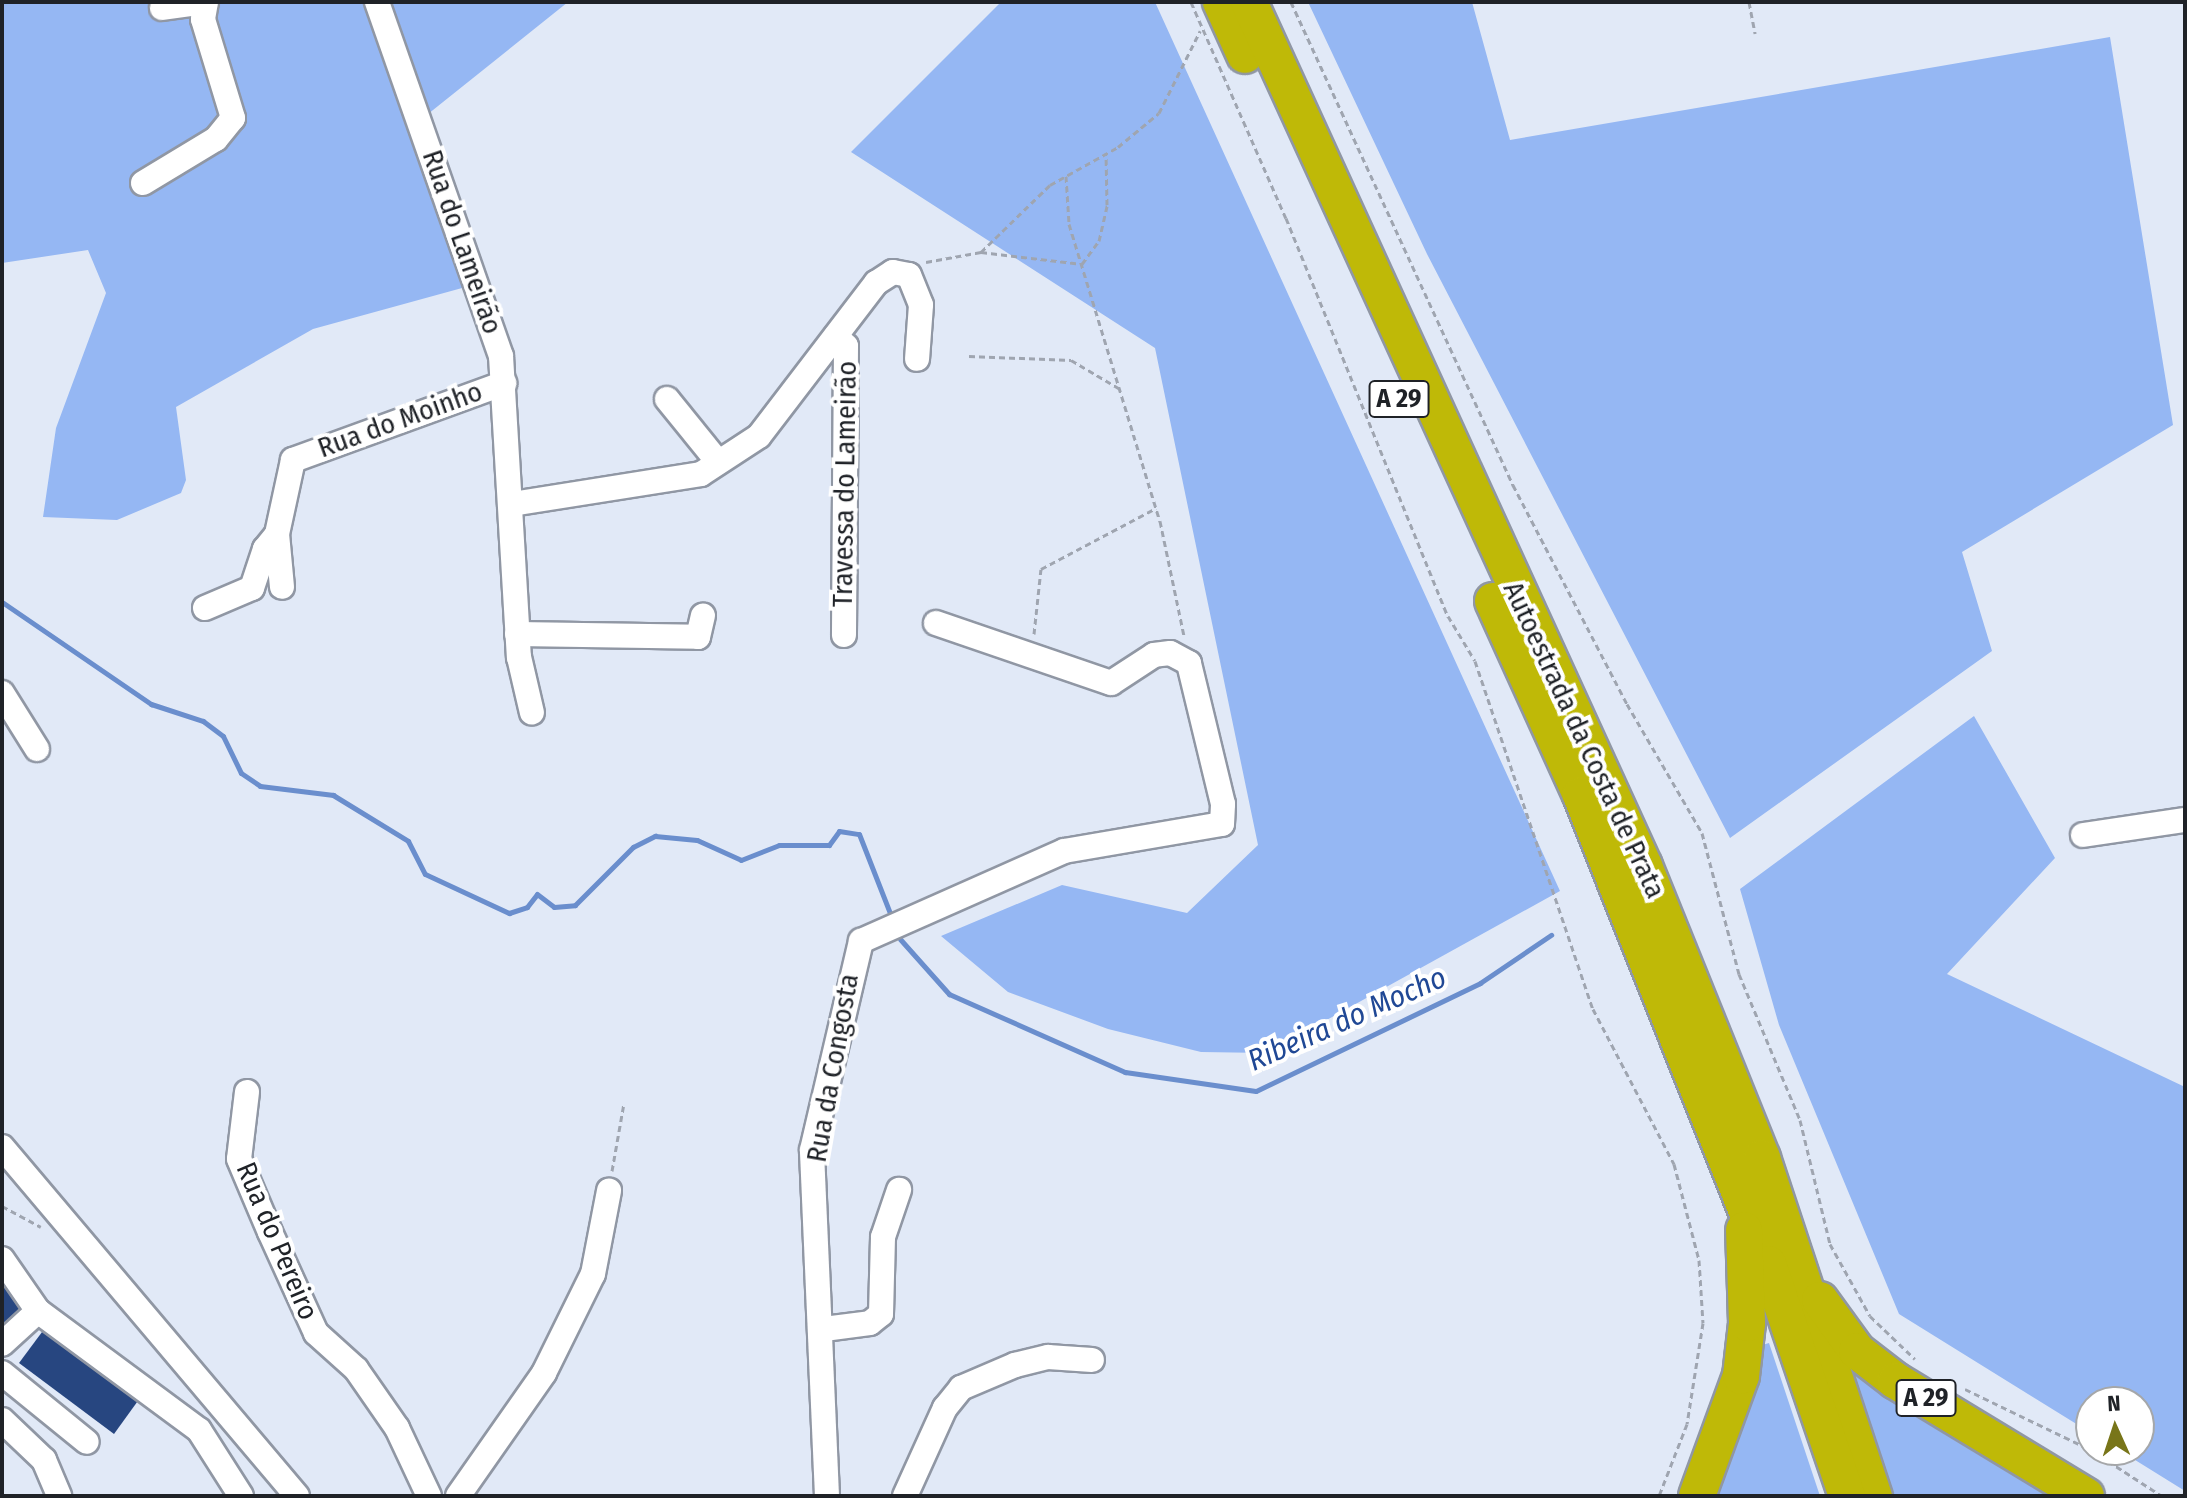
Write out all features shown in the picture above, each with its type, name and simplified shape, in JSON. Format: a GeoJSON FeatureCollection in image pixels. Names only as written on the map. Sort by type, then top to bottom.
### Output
{"type":"FeatureCollection","features":[{"type":"Feature","properties":{"kind":"highway","name":"Autoestrada da Costa de Prata"},"geometry":{"type":"LineString","coordinates":[[1221,2],[1581,795],[1743,1212],[1768,1264],[1847,1496]]}},
{"type":"Feature","properties":{"kind":"highway","name":"Autoestrada da Costa de Prata"},"geometry":{"type":"LineString","coordinates":[[1249,2],[1644,866],[1762,1158],[1874,1496]]}},
{"type":"Feature","properties":{"kind":"highway","name":"A 29"},"geometry":{"type":"LineString","coordinates":[[1697,1496],[1741,1376],[1747,1323],[1743,1212]]}},
{"type":"Feature","properties":{"kind":"highway","name":"A 29"},"geometry":{"type":"LineString","coordinates":[[1798,1264],[1857,1351],[2086,1496]]}},
{"type":"Feature","properties":{"kind":"street"},"geometry":{"type":"LineString","coordinates":[[143,183],[216,139],[233,118],[203,19],[206,2],[162,8]]}},
{"type":"Feature","properties":{"kind":"street","name":"Rua do Lameirão"},"geometry":{"type":"LineString","coordinates":[[377,2],[486,300],[504,383],[517,634],[532,713]]}},
{"type":"Feature","properties":{"kind":"street","name":"Travessa do Lameirão"},"geometry":{"type":"LineString","coordinates":[[512,504],[701,474],[759,436],[876,283],[893,272],[909,275]]}},
{"type":"Feature","properties":{"kind":"street"},"geometry":{"type":"LineString","coordinates":[[909,275],[921,305],[917,359]]}},
{"type":"Feature","properties":{"kind":"street","name":"Travessa do Lameirão"},"geometry":{"type":"LineString","coordinates":[[836,336],[846,346],[844,635]]}},
{"type":"Feature","properties":{"kind":"street","name":"Rua do Moinho"},"geometry":{"type":"LineString","coordinates":[[205,608],[252,588],[265,549],[277,534],[293,460],[504,383]]}},
{"type":"Feature","properties":{"kind":"street"},"geometry":{"type":"LineString","coordinates":[[667,399],[718,462]]}},
{"type":"Feature","properties":{"kind":"street"},"geometry":{"type":"LineString","coordinates":[[277,534],[282,587]]}},
{"type":"Feature","properties":{"kind":"street"},"geometry":{"type":"LineString","coordinates":[[517,634],[698,637],[703,616]]}},
{"type":"Feature","properties":{"kind":"street"},"geometry":{"type":"LineString","coordinates":[[936,623],[1111,683],[1154,655],[1170,653],[1189,663]]}},
{"type":"Feature","properties":{"kind":"street","name":"Rua da Congosta"},"geometry":{"type":"LineString","coordinates":[[827,1496],[824,1329],[812,1150],[854,954],[861,941],[1064,851],[1222,824],[1223,804],[1189,663]]}},
{"type":"Feature","properties":{"kind":"street"},"geometry":{"type":"LineString","coordinates":[[2,693],[37,749]]}},
{"type":"Feature","properties":{"kind":"street"},"geometry":{"type":"LineString","coordinates":[[2083,835],[2185,820]]}},
{"type":"Feature","properties":{"kind":"street","name":"Rua do Pereiro"},"geometry":{"type":"LineString","coordinates":[[247,1092],[239,1159],[270,1232],[316,1333],[356,1369],[397,1428],[429,1496]]}},
{"type":"Feature","properties":{"kind":"street"},"geometry":{"type":"LineString","coordinates":[[2,1147],[297,1496]]}},
{"type":"Feature","properties":{"kind":"street"},"geometry":{"type":"LineString","coordinates":[[824,1329],[870,1323],[881,1314],[883,1237],[899,1190]]}},
{"type":"Feature","properties":{"kind":"street"},"geometry":{"type":"LineString","coordinates":[[458,1496],[544,1373],[586,1288],[609,1191]]}},
{"type":"Feature","properties":{"kind":"street"},"geometry":{"type":"LineString","coordinates":[[2,1259],[38,1311],[199,1430],[241,1496]]}},
{"type":"Feature","properties":{"kind":"street"},"geometry":{"type":"LineString","coordinates":[[2,1344],[38,1311]]}},
{"type":"Feature","properties":{"kind":"street"},"geometry":{"type":"LineString","coordinates":[[905,1496],[945,1408],[961,1388],[1037,1360],[1092,1360]]}},
{"type":"Feature","properties":{"kind":"street"},"geometry":{"type":"LineString","coordinates":[[2,1373],[87,1442]]}},
{"type":"Feature","properties":{"kind":"street"},"geometry":{"type":"LineString","coordinates":[[2,1420],[44,1460],[59,1496]]}},
{"type":"Feature","properties":{"kind":"path"},"geometry":{"type":"LineString","coordinates":[[1191,2],[1200,31],[1286,218],[1448,616],[1475,661],[1593,1009],[1674,1164],[1699,1260],[1703,1323],[1687,1424],[1659,1496]]}},
{"type":"Feature","properties":{"kind":"path"},"geometry":{"type":"LineString","coordinates":[[1291,2],[1513,485],[1627,704],[1702,833],[1739,974],[1800,1120],[1830,1244],[1870,1316],[1920,1364]]}},
{"type":"Feature","properties":{"kind":"path"},"geometry":{"type":"LineString","coordinates":[[1749,2],[1755,33]]}},
{"type":"Feature","properties":{"kind":"path"},"geometry":{"type":"LineString","coordinates":[[981,252],[1066,176],[1106,153],[1159,113],[1200,31]]}},
{"type":"Feature","properties":{"kind":"path"},"geometry":{"type":"LineString","coordinates":[[1082,264],[1099,241],[1107,205],[1106,153]]}},
{"type":"Feature","properties":{"kind":"path"},"geometry":{"type":"LineString","coordinates":[[1066,176],[1069,224],[1156,508],[1189,663]]}},
{"type":"Feature","properties":{"kind":"path"},"geometry":{"type":"LineString","coordinates":[[909,275],[939,256],[981,252],[1082,264]]}},
{"type":"Feature","properties":{"kind":"path"},"geometry":{"type":"LineString","coordinates":[[969,356],[1071,360],[1122,390]]}},
{"type":"Feature","properties":{"kind":"path"},"geometry":{"type":"LineString","coordinates":[[1028,655],[1041,569],[1156,508]]}},
{"type":"Feature","properties":{"kind":"path"},"geometry":{"type":"LineString","coordinates":[[609,1191],[624,1103]]}},
{"type":"Feature","properties":{"kind":"path"},"geometry":{"type":"LineString","coordinates":[[1959,1387],[2075,1442]]}},
{"type":"Feature","properties":{"kind":"path"},"geometry":{"type":"LineString","coordinates":[[2116,1466],[2162,1496]]}},
{"type":"Feature","properties":{"kind":"shaded area"},"geometry":{"type":"Polygon","coordinates":[[[2,2],[568,2],[428,114],[473,285],[313,329],[176,407],[186,480],[181,493],[117,520],[43,517],[56,428],[106,293],[88,250],[2,263],[2,2]]]}},
{"type":"Feature","properties":{"kind":"shaded area"},"geometry":{"type":"Polygon","coordinates":[[[1001,2],[1155,2],[1560,891],[1267,1053],[1201,1052],[1108,1029],[1008,992],[941,936],[1062,885],[1187,913],[1258,845],[1155,348],[851,152],[1001,2]]]}},
{"type":"Feature","properties":{"kind":"shaded area"},"geometry":{"type":"Polygon","coordinates":[[[1308,2],[1472,2],[1510,140],[2110,37],[2173,425],[1962,552],[1992,651],[1730,838],[1427,254],[1308,2]]]}},
{"type":"Feature","properties":{"kind":"shaded area"},"geometry":{"type":"Polygon","coordinates":[[[1974,716],[2055,858],[1947,974],[2185,1087],[2185,1491],[2145,1466],[2155,1466],[2155,1386],[2075,1386],[2075,1423],[1899,1314],[1779,1025],[1740,889],[1974,716]]]}},
{"type":"Feature","properties":{"kind":"shaded area"},"geometry":{"type":"Polygon","coordinates":[[[1836,1340],[2069,1496],[1894,1496],[1836,1340]]]}},
{"type":"Feature","properties":{"kind":"shaded area"},"geometry":{"type":"Polygon","coordinates":[[[1769,1343],[1820,1496],[1707,1496],[1755,1347],[1769,1343]]]}},
{"type":"Feature","properties":{"kind":"building"},"geometry":{"type":"Polygon","coordinates":[[[2,1276],[28,1312],[2,1330],[2,1276]]]}},
{"type":"Feature","properties":{"kind":"building"},"geometry":{"type":"Polygon","coordinates":[[[45,1328],[140,1398],[114,1434],[19,1363],[45,1328]]]}},
{"type":"Feature","properties":{"kind":"waterway","name":"Ribeira do Mocho"},"geometry":{"type":"LineString","coordinates":[[2,602],[151,704],[203,721],[223,736],[241,773],[260,786],[333,795],[408,841],[425,874],[509,913],[527,907],[537,894],[554,907],[575,905],[633,847],[655,836],[697,840],[741,860],[779,845],[829,845],[839,831],[859,834],[892,918]]}},
{"type":"Feature","properties":{"kind":"waterway","name":"Ribeira do Mocho"},"geometry":{"type":"LineString","coordinates":[[900,939],[949,994],[1125,1072],[1256,1091],[1480,983],[1551,935]]}}]}
